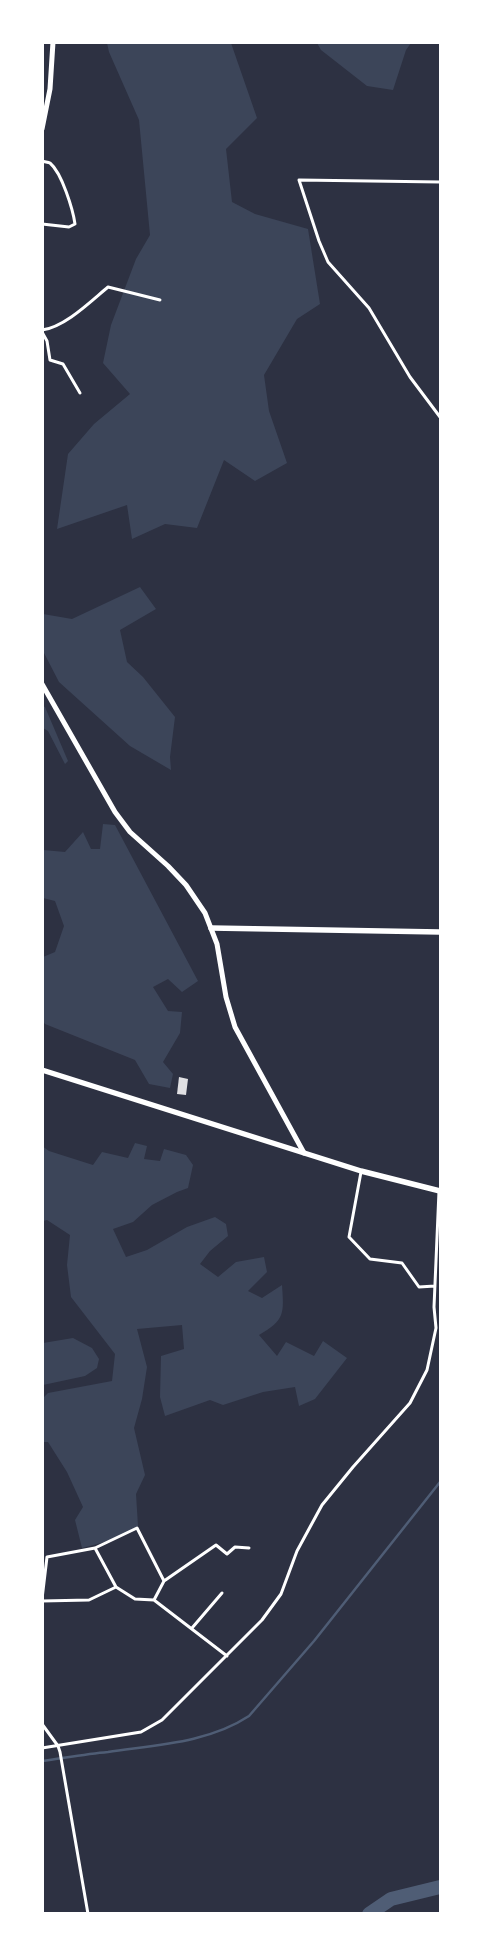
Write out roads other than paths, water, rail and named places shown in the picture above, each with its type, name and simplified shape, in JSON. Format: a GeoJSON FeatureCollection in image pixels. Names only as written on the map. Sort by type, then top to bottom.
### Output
{"type":"FeatureCollection","features":[{"type":"Feature","properties":{"kind":"highway"},"geometry":{"type":"LineString","coordinates":[[211,928],[440,932]]}},
{"type":"Feature","properties":{"kind":"highway"},"geometry":{"type":"LineString","coordinates":[[42,1070],[361,1171],[440,1191]]}},
{"type":"Feature","properties":{"kind":"main road"},"geometry":{"type":"LineString","coordinates":[[42,129],[50,89],[53,42]]}},
{"type":"Feature","properties":{"kind":"main road"},"geometry":{"type":"LineString","coordinates":[[42,684],[115,812],[130,832],[186,885],[205,914],[217,944],[226,997],[235,1027],[304,1153]]}},
{"type":"Feature","properties":{"kind":"street"},"geometry":{"type":"LineString","coordinates":[[42,161],[50,163],[61,181],[72,205],[75,224],[69,227],[42,224]]}},
{"type":"Feature","properties":{"kind":"street"},"geometry":{"type":"LineString","coordinates":[[440,182],[299,180],[328,262],[369,308],[410,376],[440,417]]}},
{"type":"Feature","properties":{"kind":"street"},"geometry":{"type":"LineString","coordinates":[[80,393],[63,364],[50,360],[47,341],[42,331],[52,329],[85,307],[108,287],[160,300]]}},
{"type":"Feature","properties":{"kind":"street"},"geometry":{"type":"LineString","coordinates":[[361,1171],[349,1237],[370,1259],[402,1263],[418,1287],[435,1286]]}},
{"type":"Feature","properties":{"kind":"street"},"geometry":{"type":"LineString","coordinates":[[42,1748],[141,1732],[162,1720],[262,1620],[281,1594],[297,1551],[322,1505],[410,1403],[427,1370],[438,1329],[434,1307],[440,1191]]}},
{"type":"Feature","properties":{"kind":"street"},"geometry":{"type":"LineString","coordinates":[[116,1587],[89,1600],[42,1600],[47,1557],[95,1548],[137,1528],[164,1581]]}},
{"type":"Feature","properties":{"kind":"street"},"geometry":{"type":"LineString","coordinates":[[154,1600],[164,1581],[216,1545],[227,1554],[235,1547],[249,1548]]}},
{"type":"Feature","properties":{"kind":"street"},"geometry":{"type":"LineString","coordinates":[[95,1548],[116,1587],[135,1599],[154,1600],[227,1656]]}},
{"type":"Feature","properties":{"kind":"street"},"geometry":{"type":"LineString","coordinates":[[192,1628],[222,1593]]}},
{"type":"Feature","properties":{"kind":"street"},"geometry":{"type":"LineString","coordinates":[[42,1724],[58,1746],[60,1752],[88,1914]]}},
{"type":"Feature","properties":{"kind":"waterway"},"geometry":{"type":"LineString","coordinates":[[42,1761],[181,1742],[216,1732],[249,1716],[314,1641],[440,1482]]}},
{"type":"Feature","properties":{"kind":"waterway"},"geometry":{"type":"LineString","coordinates":[[369,1914],[391,1899],[440,1887]]}}]}
